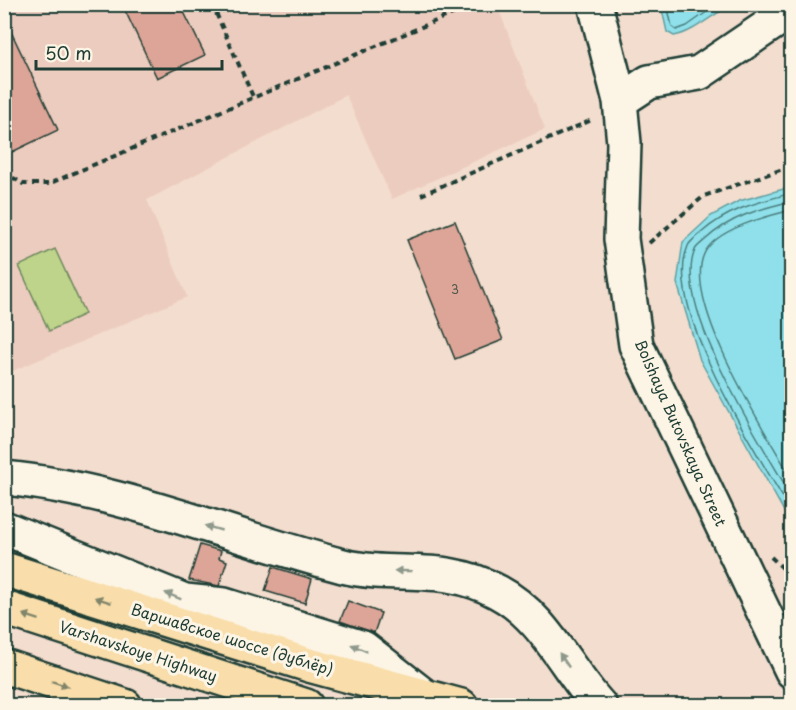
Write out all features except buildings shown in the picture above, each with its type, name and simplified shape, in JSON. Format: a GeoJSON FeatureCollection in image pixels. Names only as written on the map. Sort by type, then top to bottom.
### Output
{"type":"FeatureCollection","features":[{"type":"Feature","properties":{"kind":"main road","name":"Варшавское шоссе (дублёр)"},"geometry":{"type":"LineString","coordinates":[[4,569],[309,666],[461,705]]}},
{"type":"Feature","properties":{"kind":"main road","name":"Varshavskoye Highway"},"geometry":{"type":"LineString","coordinates":[[4,608],[306,705]]}},
{"type":"Feature","properties":{"kind":"main road"},"geometry":{"type":"LineString","coordinates":[[4,666],[125,705]]}},
{"type":"Feature","properties":{"kind":"street","name":"Bolshaya Butovskaya Street"},"geometry":{"type":"LineString","coordinates":[[595,4],[610,109],[624,143],[621,239],[636,345],[792,671]]}},
{"type":"Feature","properties":{"kind":"street"},"geometry":{"type":"LineString","coordinates":[[610,109],[649,82],[699,73],[792,10]]}},
{"type":"Feature","properties":{"kind":"street"},"geometry":{"type":"LineString","coordinates":[[4,478],[50,482],[82,489],[346,567],[428,571],[465,578],[496,590],[521,605],[545,632],[584,688],[600,705]]}},
{"type":"Feature","properties":{"kind":"street"},"geometry":{"type":"LineString","coordinates":[[4,528],[185,601],[224,605],[363,648],[423,695]]}},
{"type":"Feature","properties":{"kind":"path"},"geometry":{"type":"LineString","coordinates":[[212,4],[254,99]]}},
{"type":"Feature","properties":{"kind":"path"},"geometry":{"type":"LineString","coordinates":[[4,172],[23,184],[48,184],[476,4]]}},
{"type":"Feature","properties":{"kind":"path"},"geometry":{"type":"LineString","coordinates":[[421,195],[610,109]]}},
{"type":"Feature","properties":{"kind":"path"},"geometry":{"type":"LineString","coordinates":[[642,250],[704,196],[792,166]]}},
{"type":"Feature","properties":{"kind":"path"},"geometry":{"type":"LineString","coordinates":[[764,550],[792,577]]}},
{"type":"Feature","properties":{"kind":"shaded area"},"geometry":{"type":"Polygon","coordinates":[[[5,5],[497,5],[545,129],[392,199],[346,95],[147,200],[187,297],[5,374],[5,5]]]}},
{"type":"Feature","properties":{"kind":"green space"},"geometry":{"type":"Polygon","coordinates":[[[55,249],[85,314],[49,331],[19,266],[55,249]]]}},
{"type":"Feature","properties":{"kind":"water"},"geometry":{"type":"Polygon","coordinates":[[[661,4],[733,5],[690,31],[674,36],[667,32],[661,4]]]}},
{"type":"Feature","properties":{"kind":"water"},"geometry":{"type":"Polygon","coordinates":[[[792,187],[791,524],[700,360],[677,283],[683,242],[711,216],[739,201],[792,187]]]}}]}
